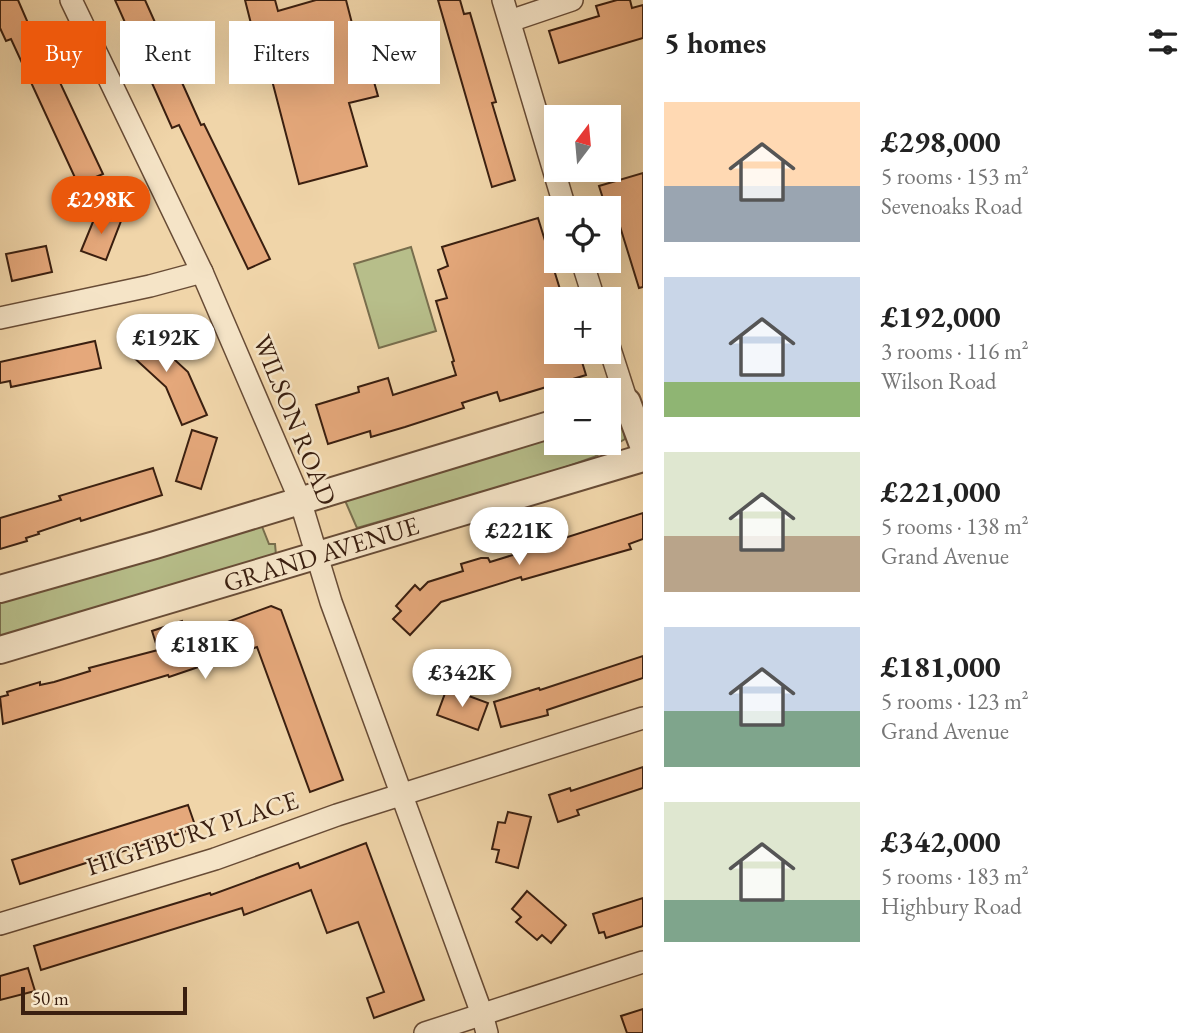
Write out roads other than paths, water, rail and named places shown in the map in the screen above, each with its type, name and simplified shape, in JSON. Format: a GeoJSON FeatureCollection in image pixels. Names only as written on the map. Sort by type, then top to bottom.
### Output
{"type":"FeatureCollection","features":[{"type":"Feature","properties":{"kind":"street","name":"WILSON ROAD"},"geometry":{"type":"LineString","coordinates":[[71,0],[202,272],[300,500],[331,602],[485,1023]]}},
{"type":"Feature","properties":{"kind":"street"},"geometry":{"type":"LineString","coordinates":[[503,0],[561,196]]}},
{"type":"Feature","properties":{"kind":"street"},"geometry":{"type":"LineString","coordinates":[[510,21],[572,0]]}},
{"type":"Feature","properties":{"kind":"street"},"geometry":{"type":"LineString","coordinates":[[0,318],[150,286],[202,272]]}},
{"type":"Feature","properties":{"kind":"street"},"geometry":{"type":"LineString","coordinates":[[614,364],[643,445]]}},
{"type":"Feature","properties":{"kind":"street"},"geometry":{"type":"LineString","coordinates":[[0,589],[544,427]]}},
{"type":"Feature","properties":{"kind":"street","name":"GRAND AVENUE"},"geometry":{"type":"LineString","coordinates":[[0,650],[643,458]]}},
{"type":"Feature","properties":{"kind":"street","name":"HIGHBURY PLACE"},"geometry":{"type":"LineString","coordinates":[[0,924],[215,859],[337,814],[643,718]]}},
{"type":"Feature","properties":{"kind":"street"},"geometry":{"type":"LineString","coordinates":[[425,1033],[485,1023],[643,962]]}}]}
